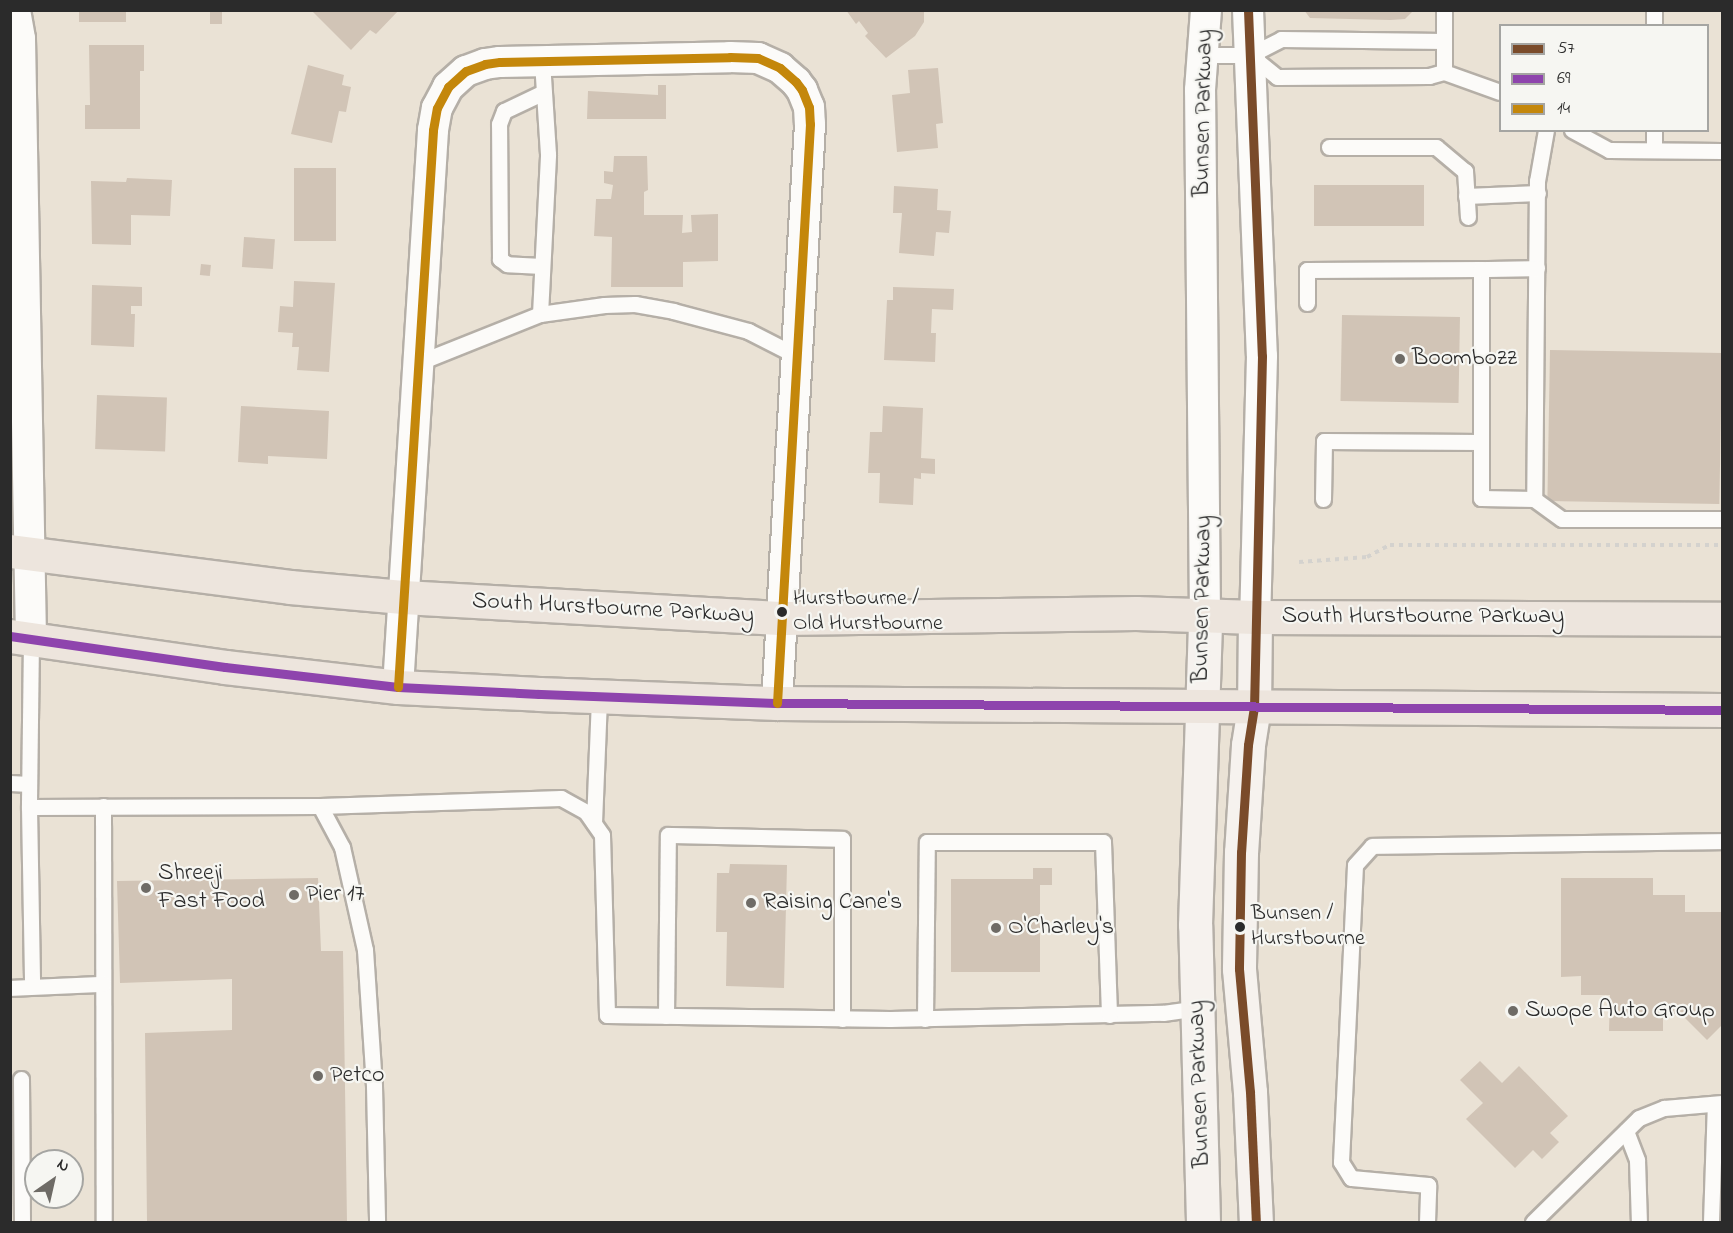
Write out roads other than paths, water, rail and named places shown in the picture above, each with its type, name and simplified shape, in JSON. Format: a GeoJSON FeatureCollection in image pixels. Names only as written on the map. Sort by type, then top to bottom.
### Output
{"type":"FeatureCollection","features":[{"type":"Feature","properties":{"kind":"main road","name":"South Hurstbourne Parkway"},"geometry":{"type":"LineString","coordinates":[[21,553],[278,586],[403,597],[783,618],[1136,614],[1255,617],[1722,619]]}},
{"type":"Feature","properties":{"kind":"main road"},"geometry":{"type":"LineString","coordinates":[[21,637],[225,667],[398,687],[599,696],[777,702],[1722,711]]}},
{"type":"Feature","properties":{"kind":"street"},"geometry":{"type":"LineString","coordinates":[[15,10],[20,39],[25,297],[18,350],[21,637]]}},
{"type":"Feature","properties":{"kind":"street","name":"Bunsen Parkway"},"geometry":{"type":"LineString","coordinates":[[1203,1222],[1195,925],[1204,616],[1200,90],[1206,10]]}},
{"type":"Feature","properties":{"kind":"street","name":"Bunsen Parkway"},"geometry":{"type":"LineString","coordinates":[[1248,10],[1262,357],[1254,707],[1248,745],[1241,852],[1239,969],[1250,1092],[1256,1222]]}},
{"type":"Feature","properties":{"kind":"street"},"geometry":{"type":"LineString","coordinates":[[398,687],[433,130],[437,108],[448,87],[466,71],[485,64],[758,58],[780,68],[796,82],[809,107],[810,124],[777,702]]}},
{"type":"Feature","properties":{"kind":"lane"},"geometry":{"type":"LineString","coordinates":[[1444,10],[1444,72]]}},
{"type":"Feature","properties":{"kind":"lane"},"geometry":{"type":"LineString","coordinates":[[1203,55],[1250,55],[1281,39],[1444,41]]}},
{"type":"Feature","properties":{"kind":"lane"},"geometry":{"type":"LineString","coordinates":[[1250,55],[1277,76],[1429,76],[1444,72],[1499,92]]}},
{"type":"Feature","properties":{"kind":"lane"},"geometry":{"type":"LineString","coordinates":[[540,314],[548,154],[542,61]]}},
{"type":"Feature","properties":{"kind":"lane"},"geometry":{"type":"LineString","coordinates":[[542,266],[507,264],[500,259],[499,124],[504,111],[544,92]]}},
{"type":"Feature","properties":{"kind":"lane"},"geometry":{"type":"LineString","coordinates":[[1534,499],[1538,193],[1546,132]]}},
{"type":"Feature","properties":{"kind":"lane"},"geometry":{"type":"LineString","coordinates":[[1576,132],[1609,150],[1722,151]]}},
{"type":"Feature","properties":{"kind":"lane"},"geometry":{"type":"LineString","coordinates":[[1654,132],[1654,150]]}},
{"type":"Feature","properties":{"kind":"lane"},"geometry":{"type":"LineString","coordinates":[[1329,147],[1436,147],[1465,171],[1468,217]]}},
{"type":"Feature","properties":{"kind":"lane"},"geometry":{"type":"LineString","coordinates":[[1466,196],[1538,193]]}},
{"type":"Feature","properties":{"kind":"lane"},"geometry":{"type":"LineString","coordinates":[[1308,303],[1307,270],[1536,268]]}},
{"type":"Feature","properties":{"kind":"lane"},"geometry":{"type":"LineString","coordinates":[[1481,269],[1481,498],[1534,499],[1562,519],[1722,519]]}},
{"type":"Feature","properties":{"kind":"lane"},"geometry":{"type":"LineString","coordinates":[[420,362],[540,314],[604,305],[635,304],[683,313],[748,331],[797,356]]}},
{"type":"Feature","properties":{"kind":"lane"},"geometry":{"type":"LineString","coordinates":[[1323,499],[1323,441],[1480,442]]}},
{"type":"Feature","properties":{"kind":"lane"},"geometry":{"type":"LineString","coordinates":[[21,637],[29,784],[32,986]]}},
{"type":"Feature","properties":{"kind":"lane"},"geometry":{"type":"LineString","coordinates":[[594,823],[599,696]]}},
{"type":"Feature","properties":{"kind":"lane"},"geometry":{"type":"LineString","coordinates":[[10,783],[29,784]]}},
{"type":"Feature","properties":{"kind":"lane"},"geometry":{"type":"LineString","coordinates":[[29,807],[320,806],[561,798],[586,812],[602,835],[607,1015],[925,1019],[1162,1013],[1198,1008]]}},
{"type":"Feature","properties":{"kind":"lane"},"geometry":{"type":"LineString","coordinates":[[103,806],[104,1222]]}},
{"type":"Feature","properties":{"kind":"lane"},"geometry":{"type":"LineString","coordinates":[[320,806],[342,847],[365,950],[374,1086],[377,1222]]}},
{"type":"Feature","properties":{"kind":"lane"},"geometry":{"type":"LineString","coordinates":[[666,1016],[668,835],[842,839],[842,1019]]}},
{"type":"Feature","properties":{"kind":"lane"},"geometry":{"type":"LineString","coordinates":[[1427,1222],[1428,1185],[1351,1178],[1341,1162],[1355,865],[1372,846],[1722,841]]}},
{"type":"Feature","properties":{"kind":"lane"},"geometry":{"type":"LineString","coordinates":[[925,1019],[927,842],[1103,842],[1109,1014]]}},
{"type":"Feature","properties":{"kind":"lane"},"geometry":{"type":"LineString","coordinates":[[10,988],[103,984]]}},
{"type":"Feature","properties":{"kind":"lane"},"geometry":{"type":"LineString","coordinates":[[21,1079],[22,1222]]}},
{"type":"Feature","properties":{"kind":"lane"},"geometry":{"type":"LineString","coordinates":[[1533,1222],[1639,1118],[1664,1108],[1719,1104],[1711,1222]]}},
{"type":"Feature","properties":{"kind":"lane"},"geometry":{"type":"LineString","coordinates":[[1626,1131],[1637,1160],[1639,1222]]}},
{"type":"Feature","properties":{"kind":"place","name":"Boombozz"},"geometry":{"type":"Point","coordinates":[1400,359]}},
{"type":"Feature","properties":{"kind":"place","name":"Hurstbourne / Old Hurstbourne"},"geometry":{"type":"Point","coordinates":[782,612]}},
{"type":"Feature","properties":{"kind":"place","name":"Shreeji Fast Food"},"geometry":{"type":"Point","coordinates":[146,888]}},
{"type":"Feature","properties":{"kind":"place","name":"Pier 17"},"geometry":{"type":"Point","coordinates":[294,895]}},
{"type":"Feature","properties":{"kind":"place","name":"Raising Cane's"},"geometry":{"type":"Point","coordinates":[751,903]}},
{"type":"Feature","properties":{"kind":"place","name":"Bunsen / Hurstbourne"},"geometry":{"type":"Point","coordinates":[1240,927]}},
{"type":"Feature","properties":{"kind":"place","name":"O'Charley's"},"geometry":{"type":"Point","coordinates":[996,928]}},
{"type":"Feature","properties":{"kind":"place","name":"Swope Auto Group"},"geometry":{"type":"Point","coordinates":[1513,1011]}},
{"type":"Feature","properties":{"kind":"place","name":"Petco"},"geometry":{"type":"Point","coordinates":[318,1076]}}]}
